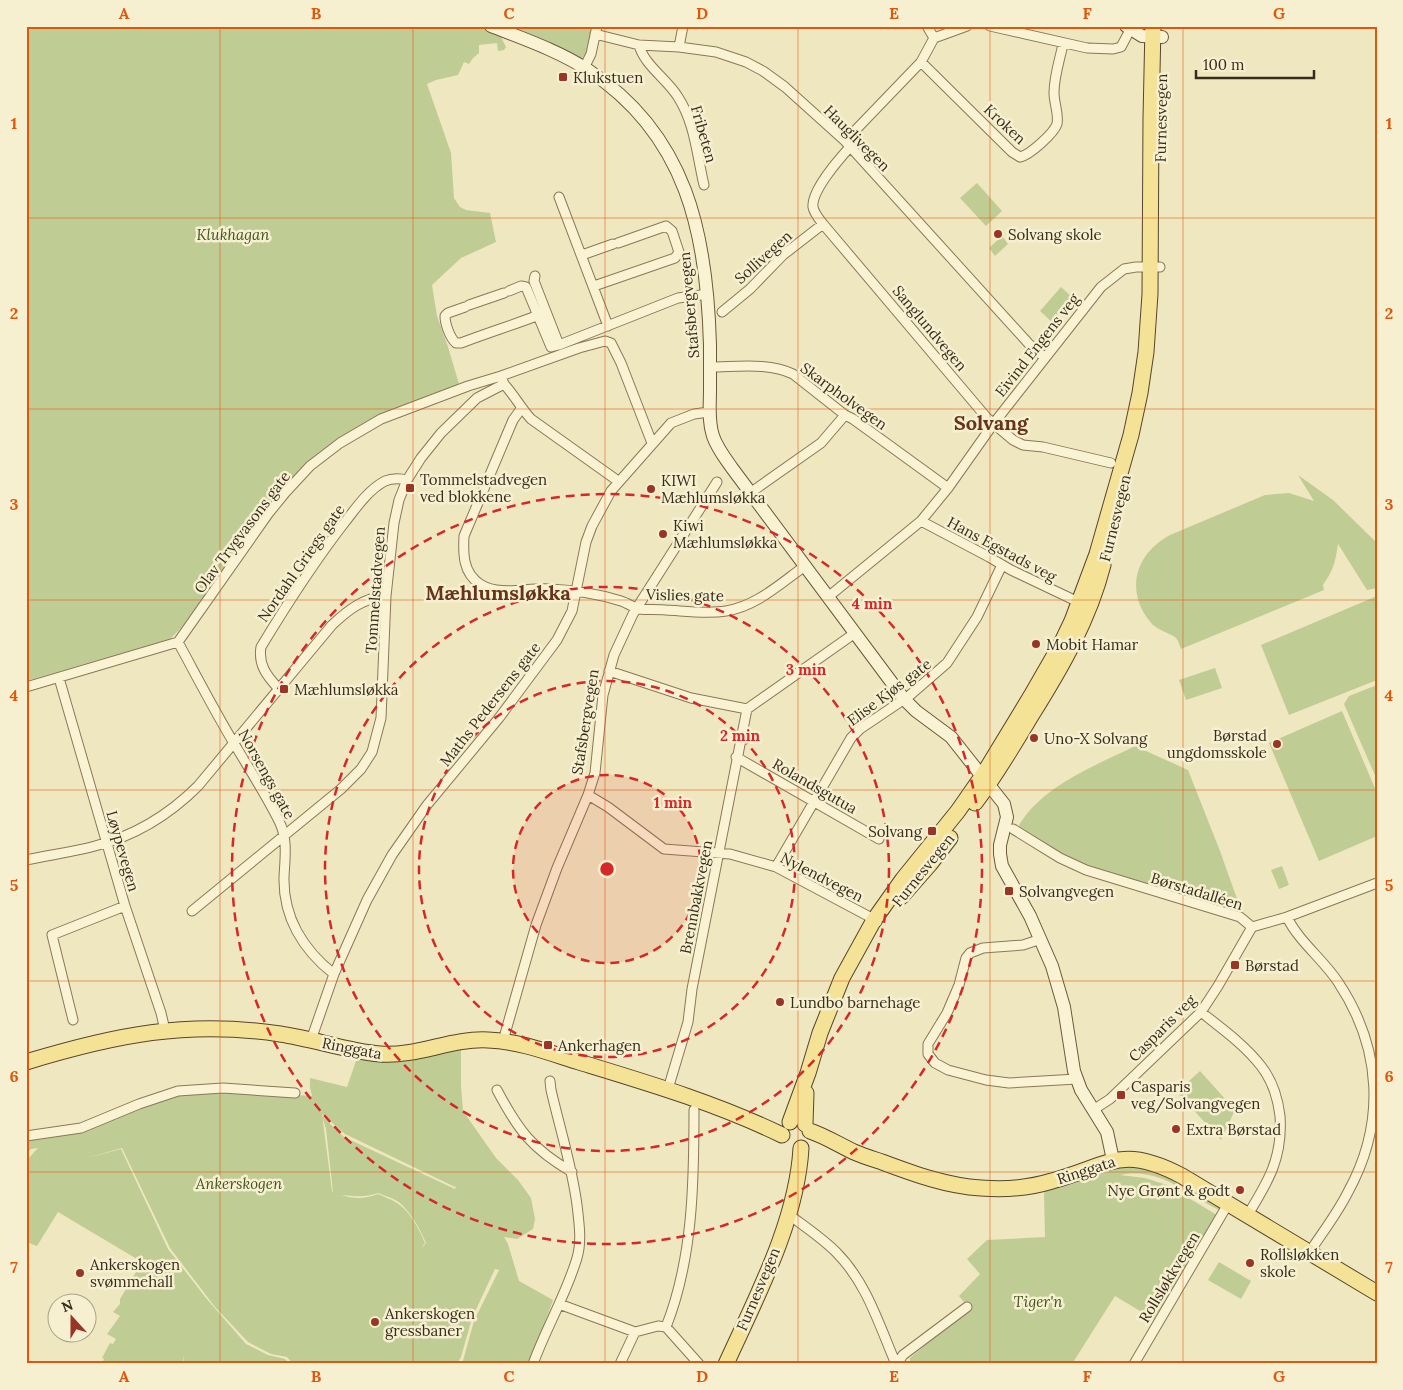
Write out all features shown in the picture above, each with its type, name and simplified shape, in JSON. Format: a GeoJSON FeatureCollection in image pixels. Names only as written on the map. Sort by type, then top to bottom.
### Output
{"type":"FeatureCollection","features":[{"type":"Feature","properties":{"kind":"main road","name":"Stafsbergvegen"},"geometry":{"type":"LineString","coordinates":[[491,26],[550,50],[584,68],[615,90],[638,111],[648,124],[669,156],[683,184],[696,223],[708,294],[709,412],[716,444],[750,493],[904,699],[920,714],[951,737],[986,780]]}},
{"type":"Feature","properties":{"kind":"main road","name":"Furnesvegen"},"geometry":{"type":"LineString","coordinates":[[786,1127],[808,1073],[829,1008],[842,978],[877,922],[930,864],[1047,690],[1075,641],[1098,582],[1148,393],[1156,353],[1159,325],[1155,267],[1160,119],[1157,32],[1142,36],[1128,28]]}},
{"type":"Feature","properties":{"kind":"main road"},"geometry":{"type":"LineString","coordinates":[[986,780],[1006,809],[1006,824],[1000,854],[1002,866],[1041,939],[1054,972],[1061,995],[1077,1079],[1109,1136],[1114,1160]]}},
{"type":"Feature","properties":{"kind":"main road","name":"Ringgata"},"geometry":{"type":"LineString","coordinates":[[26,1062],[106,1040],[164,1030],[232,1029],[282,1034],[391,1055],[476,1040],[503,1041],[668,1089],[731,1112],[786,1127],[798,1120],[803,1139],[856,1153],[948,1184],[991,1189],[1015,1188],[1045,1183],[1114,1160],[1130,1159],[1158,1165],[1182,1176],[1377,1293]]}},
{"type":"Feature","properties":{"kind":"main road","name":"Furnesvegen"},"geometry":{"type":"LineString","coordinates":[[726,1364],[768,1269],[794,1196],[803,1139],[808,1073]]}},
{"type":"Feature","properties":{"kind":"main road"},"geometry":{"type":"LineString","coordinates":[[786,1127],[784,1142],[803,1139]]}},
{"type":"Feature","properties":{"kind":"street"},"geometry":{"type":"LineString","coordinates":[[679,47],[683,26]]}},
{"type":"Feature","properties":{"kind":"street"},"geometry":{"type":"LineString","coordinates":[[928,26],[934,38],[967,26]]}},
{"type":"Feature","properties":{"kind":"street"},"geometry":{"type":"LineString","coordinates":[[990,26],[1063,44],[1087,48],[1113,49],[1121,47],[1128,28]]}},
{"type":"Feature","properties":{"kind":"street"},"geometry":{"type":"LineString","coordinates":[[584,68],[591,54],[596,30]]}},
{"type":"Feature","properties":{"kind":"street","name":"Hauglivegen"},"geometry":{"type":"LineString","coordinates":[[596,30],[639,46],[679,47],[716,52],[756,66],[785,87],[847,144],[1029,344],[1044,357]]}},
{"type":"Feature","properties":{"kind":"street","name":"Sanglundvegen"},"geometry":{"type":"LineString","coordinates":[[934,38],[921,62],[847,144],[816,193],[813,208],[823,224],[987,418],[1013,440],[1023,445],[1043,447],[1110,463]]}},
{"type":"Feature","properties":{"kind":"street","name":"Kroken"},"geometry":{"type":"LineString","coordinates":[[921,62],[1012,152],[1020,157],[1036,148],[1055,129],[1057,122],[1054,90],[1063,44]]}},
{"type":"Feature","properties":{"kind":"street","name":"Fribeten"},"geometry":{"type":"LineString","coordinates":[[639,46],[641,54],[669,85],[686,111],[704,186]]}},
{"type":"Feature","properties":{"kind":"street"},"geometry":{"type":"LineString","coordinates":[[559,197],[608,326]]}},
{"type":"Feature","properties":{"kind":"street","name":"Sollivegen"},"geometry":{"type":"LineString","coordinates":[[722,312],[750,289],[783,255],[823,224]]}},
{"type":"Feature","properties":{"kind":"street"},"geometry":{"type":"LineString","coordinates":[[582,256],[666,226],[672,231],[679,252],[674,258],[594,286]]}},
{"type":"Feature","properties":{"kind":"street","name":"Eivind Engens veg"},"geometry":{"type":"LineString","coordinates":[[828,597],[920,521],[948,488],[994,422],[1044,357],[1101,287],[1124,269],[1155,267]]}},
{"type":"Feature","properties":{"kind":"street"},"geometry":{"type":"LineString","coordinates":[[535,276],[534,281],[559,345]]}},
{"type":"Feature","properties":{"kind":"street"},"geometry":{"type":"LineString","coordinates":[[539,315],[461,343],[456,343],[453,340],[445,320],[445,316],[448,313],[521,286],[526,287],[539,315],[551,348],[678,298],[708,294]]}},
{"type":"Feature","properties":{"kind":"street"},"geometry":{"type":"LineString","coordinates":[[618,481],[531,419],[521,409],[503,380],[579,348],[605,341],[611,343],[618,356],[652,444]]}},
{"type":"Feature","properties":{"kind":"street","name":"Skarpholvegen"},"geometry":{"type":"LineString","coordinates":[[710,367],[772,368],[786,371],[948,488]]}},
{"type":"Feature","properties":{"kind":"street","name":"Tommelstadvegen"},"geometry":{"type":"LineString","coordinates":[[192,911],[341,789],[361,769],[372,752],[381,718],[386,596],[394,523],[399,500],[407,480],[421,458],[441,433],[476,398],[503,380]]}},
{"type":"Feature","properties":{"kind":"street","name":"Olav Trygvasons gate"},"geometry":{"type":"LineString","coordinates":[[178,642],[268,514],[310,466],[340,443],[382,419],[472,384],[503,380]]}},
{"type":"Feature","properties":{"kind":"street","name":"Vislies gate"},"geometry":{"type":"LineString","coordinates":[[521,409],[513,420],[464,536],[463,550],[468,572],[474,580],[488,589],[496,591],[548,589],[576,591],[623,602],[638,608],[727,611],[760,599],[805,566]]}},
{"type":"Feature","properties":{"kind":"street","name":"Maths Pedersens gate"},"geometry":{"type":"LineString","coordinates":[[311,1040],[334,974],[367,900],[392,855],[421,812],[499,718],[557,640],[572,611],[592,526],[600,508],[618,481],[671,423],[694,414],[709,412]]}},
{"type":"Feature","properties":{"kind":"street"},"geometry":{"type":"LineString","coordinates":[[750,493],[820,443],[845,415]]}},
{"type":"Feature","properties":{"kind":"street","name":"Nordahl Griegs gate"},"geometry":{"type":"LineString","coordinates":[[278,688],[264,672],[259,656],[261,647],[290,599],[363,499],[384,482],[399,478],[407,480]]}},
{"type":"Feature","properties":{"kind":"street","name":"Stafsbergvegen"},"geometry":{"type":"LineString","coordinates":[[503,1041],[536,925],[596,773],[603,695],[620,642],[633,614],[717,482]]}},
{"type":"Feature","properties":{"kind":"street","name":"Hans Egstads veg"},"geometry":{"type":"LineString","coordinates":[[920,521],[1002,565],[1072,599]]}},
{"type":"Feature","properties":{"kind":"street","name":"Elise Kjøs gate"},"geometry":{"type":"LineString","coordinates":[[776,867],[851,738],[860,729],[904,699],[937,673],[956,653],[977,617],[1002,565]]}},
{"type":"Feature","properties":{"kind":"street"},"geometry":{"type":"LineString","coordinates":[[26,860],[106,843],[156,820],[176,806],[198,786],[278,688],[345,613],[355,605],[367,600],[386,596]]}},
{"type":"Feature","properties":{"kind":"street"},"geometry":{"type":"LineString","coordinates":[[610,671],[691,698],[747,709],[855,633]]}},
{"type":"Feature","properties":{"kind":"street"},"geometry":{"type":"LineString","coordinates":[[26,687],[178,642]]}},
{"type":"Feature","properties":{"kind":"street","name":"Norsengs gate"},"geometry":{"type":"LineString","coordinates":[[178,642],[280,822],[285,836],[284,879],[291,920],[311,953],[334,974]]}},
{"type":"Feature","properties":{"kind":"street","name":"Løypevegen"},"geometry":{"type":"LineString","coordinates":[[59,678],[106,843],[164,1023],[164,1030]]}},
{"type":"Feature","properties":{"kind":"street","name":"Brennbakkvegen"},"geometry":{"type":"LineString","coordinates":[[668,1089],[688,1022],[692,989],[736,757],[747,709]]}},
{"type":"Feature","properties":{"kind":"street","name":"Rolandsgutua"},"geometry":{"type":"LineString","coordinates":[[736,757],[879,839]]}},
{"type":"Feature","properties":{"kind":"street","name":"Nylendvegen"},"geometry":{"type":"LineString","coordinates":[[588,795],[608,807],[664,849],[718,853],[755,860],[776,867],[877,922]]}},
{"type":"Feature","properties":{"kind":"street","name":"Børstadalléen"},"geometry":{"type":"LineString","coordinates":[[1013,828],[1060,858],[1086,870],[1240,917],[1252,927],[1377,883]]}},
{"type":"Feature","properties":{"kind":"street"},"geometry":{"type":"LineString","coordinates":[[73,1020],[52,935],[125,906]]}},
{"type":"Feature","properties":{"kind":"street"},"geometry":{"type":"LineString","coordinates":[[1287,916],[1298,936],[1338,982],[1352,1006],[1370,1054],[1374,1089],[1375,1119],[1365,1153],[1349,1192],[1309,1253]]}},
{"type":"Feature","properties":{"kind":"street","name":"Casparis veg"},"geometry":{"type":"LineString","coordinates":[[1094,1110],[1110,1099],[1201,1012],[1252,927]]}},
{"type":"Feature","properties":{"kind":"street"},"geometry":{"type":"LineString","coordinates":[[1041,939],[1023,945],[983,948],[970,953],[966,958],[959,985],[947,1013],[928,1044],[928,1054],[935,1063],[948,1070],[986,1080],[1009,1083],[1077,1079]]}},
{"type":"Feature","properties":{"kind":"street"},"geometry":{"type":"LineString","coordinates":[[1201,1012],[1254,1058],[1267,1076],[1277,1100],[1281,1137],[1276,1162],[1265,1187],[1247,1216]]}},
{"type":"Feature","properties":{"kind":"street"},"geometry":{"type":"LineString","coordinates":[[533,1364],[577,1258],[579,1246],[579,1226],[572,1172],[552,1096],[550,1081]]}},
{"type":"Feature","properties":{"kind":"street"},"geometry":{"type":"LineString","coordinates":[[26,1136],[81,1128],[139,1104],[178,1091],[223,1088],[295,1093]]}},
{"type":"Feature","properties":{"kind":"street"},"geometry":{"type":"LineString","coordinates":[[497,1090],[524,1136],[550,1160],[572,1172]]}},
{"type":"Feature","properties":{"kind":"street"},"geometry":{"type":"LineString","coordinates":[[666,1327],[672,1313],[681,1279],[688,1236],[694,1173],[694,1110]]}},
{"type":"Feature","properties":{"kind":"street","name":"Rollsløkkvegen"},"geometry":{"type":"LineString","coordinates":[[1134,1364],[1228,1204]]}},
{"type":"Feature","properties":{"kind":"street"},"geometry":{"type":"LineString","coordinates":[[788,1214],[838,1254],[852,1272],[874,1309],[896,1364]]}},
{"type":"Feature","properties":{"kind":"street"},"geometry":{"type":"LineString","coordinates":[[559,1304],[635,1332],[658,1326],[666,1327],[699,1364]]}},
{"type":"Feature","properties":{"kind":"street"},"geometry":{"type":"LineString","coordinates":[[896,1364],[903,1355],[966,1306]]}},
{"type":"Feature","properties":{"kind":"street"},"geometry":{"type":"LineString","coordinates":[[620,1364],[635,1332]]}},
{"type":"Feature","properties":{"kind":"green space","name":"Klukhagan"},"geometry":{"type":"Polygon","coordinates":[[[26,26],[482,26],[499,33],[506,47],[504,50],[498,51],[497,43],[479,45],[479,53],[469,64],[464,62],[458,75],[427,84],[451,153],[454,198],[460,207],[466,210],[490,213],[496,242],[461,258],[432,285],[437,316],[459,384],[383,414],[328,446],[309,462],[282,490],[181,628],[170,639],[26,681],[26,26]]]}},
{"type":"Feature","properties":{"kind":"green space"},"geometry":{"type":"Polygon","coordinates":[[[502,26],[593,26],[591,40],[581,59],[502,26]]]}},
{"type":"Feature","properties":{"kind":"green space"},"geometry":{"type":"Polygon","coordinates":[[[977,183],[1002,211],[986,226],[960,198],[977,183]]]}},
{"type":"Feature","properties":{"kind":"green space"},"geometry":{"type":"Polygon","coordinates":[[[1002,236],[1008,244],[995,256],[989,248],[1002,236]]]}},
{"type":"Feature","properties":{"kind":"green space"},"geometry":{"type":"Polygon","coordinates":[[[1061,287],[1074,299],[1053,323],[1040,311],[1061,287]]]}},
{"type":"Feature","properties":{"kind":"green space"},"geometry":{"type":"Polygon","coordinates":[[[1298,475],[1333,500],[1377,543],[1377,588],[1367,590],[1338,544],[1334,566],[1323,585],[1324,590],[1181,649],[1176,638],[1153,625],[1138,601],[1137,576],[1141,564],[1148,553],[1170,535],[1265,495],[1289,493],[1314,501],[1298,475]]]}},
{"type":"Feature","properties":{"kind":"green space"},"geometry":{"type":"Polygon","coordinates":[[[1377,596],[1377,680],[1289,715],[1261,645],[1377,596]]]}},
{"type":"Feature","properties":{"kind":"green space"},"geometry":{"type":"Polygon","coordinates":[[[1215,668],[1222,688],[1186,700],[1179,680],[1215,668]]]}},
{"type":"Feature","properties":{"kind":"green space"},"geometry":{"type":"Polygon","coordinates":[[[1377,685],[1377,780],[1344,704],[1349,696],[1377,685]]]}},
{"type":"Feature","properties":{"kind":"green space"},"geometry":{"type":"Polygon","coordinates":[[[1342,711],[1377,793],[1377,836],[1319,861],[1269,743],[1342,711]]]}},
{"type":"Feature","properties":{"kind":"green space"},"geometry":{"type":"Polygon","coordinates":[[[1135,746],[1188,770],[1241,910],[1221,907],[1092,868],[1059,853],[1018,827],[1040,800],[1055,789],[1086,770],[1135,746]]]}},
{"type":"Feature","properties":{"kind":"green space"},"geometry":{"type":"Polygon","coordinates":[[[1282,866],[1289,885],[1279,889],[1271,870],[1282,866]]]}},
{"type":"Feature","properties":{"kind":"green space","name":"Ankerskogen"},"geometry":{"type":"Polygon","coordinates":[[[461,1046],[463,1111],[496,1158],[518,1180],[531,1198],[535,1219],[533,1229],[517,1239],[504,1237],[508,1244],[519,1281],[553,1300],[530,1364],[462,1364],[474,1321],[499,1270],[495,1269],[472,1318],[461,1357],[457,1364],[293,1364],[287,1357],[271,1354],[248,1342],[215,1307],[170,1248],[122,1148],[83,1159],[121,1149],[168,1249],[206,1298],[246,1344],[268,1355],[285,1359],[290,1364],[184,1364],[183,1355],[183,1364],[102,1364],[104,1359],[102,1358],[110,1343],[113,1344],[116,1339],[107,1334],[120,1316],[113,1312],[120,1304],[120,1299],[142,1262],[58,1212],[37,1246],[26,1242],[26,1161],[38,1148],[31,1149],[26,1154],[26,1138],[61,1133],[177,1094],[220,1090],[312,1096],[310,1078],[347,1087],[358,1055],[461,1046]],[[322,1114],[344,1137],[455,1189],[456,1186],[345,1134],[322,1114]],[[322,1117],[332,1191],[326,1129],[322,1117]],[[378,1193],[369,1196],[341,1195],[360,1198],[369,1197],[378,1194],[402,1206],[410,1215],[400,1203],[378,1193]],[[414,1221],[425,1243],[420,1250],[426,1243],[414,1221]]]}},
{"type":"Feature","properties":{"kind":"green space"},"geometry":{"type":"Polygon","coordinates":[[[1200,1071],[1235,1110],[1221,1140],[1177,1092],[1200,1071]]]}},
{"type":"Feature","properties":{"kind":"green space","name":"Tiger'n"},"geometry":{"type":"Polygon","coordinates":[[[1115,1164],[1157,1169],[1220,1207],[1219,1210],[1159,1178],[1134,1173],[1120,1175],[1145,1178],[1167,1185],[1217,1215],[1155,1320],[1115,1296],[1072,1364],[910,1364],[910,1358],[969,1308],[959,1296],[980,1274],[967,1259],[987,1240],[1045,1237],[1044,1194],[1046,1188],[1115,1164]]]}},
{"type":"Feature","properties":{"kind":"green space"},"geometry":{"type":"Polygon","coordinates":[[[1219,1262],[1251,1281],[1241,1299],[1208,1280],[1219,1262]]]}},
{"type":"Feature","properties":{"kind":"place","name":"Klukstuen"},"geometry":{"type":"Point","coordinates":[563,77]}},
{"type":"Feature","properties":{"kind":"place","name":"Solvang skole"},"geometry":{"type":"Point","coordinates":[998,234]}},
{"type":"Feature","properties":{"kind":"place","name":"Tommelstadvegen ved blokkene"},"geometry":{"type":"Point","coordinates":[410,488]}},
{"type":"Feature","properties":{"kind":"place","name":"KIWI Mæhlumsløkka"},"geometry":{"type":"Point","coordinates":[651,489]}},
{"type":"Feature","properties":{"kind":"place","name":"Kiwi Mæhlumsløkka"},"geometry":{"type":"Point","coordinates":[663,534]}},
{"type":"Feature","properties":{"kind":"place","name":"Mobit Hamar"},"geometry":{"type":"Point","coordinates":[1036,644]}},
{"type":"Feature","properties":{"kind":"place","name":"Mæhlumsløkka"},"geometry":{"type":"Point","coordinates":[284,689]}},
{"type":"Feature","properties":{"kind":"place","name":"Uno-X Solvang"},"geometry":{"type":"Point","coordinates":[1034,738]}},
{"type":"Feature","properties":{"kind":"place","name":"Børstad ungdomsskole"},"geometry":{"type":"Point","coordinates":[1277,744]}},
{"type":"Feature","properties":{"kind":"place","name":"Solvang"},"geometry":{"type":"Point","coordinates":[932,831]}},
{"type":"Feature","properties":{"kind":"place","name":"Solvangvegen"},"geometry":{"type":"Point","coordinates":[1009,891]}},
{"type":"Feature","properties":{"kind":"place","name":"Børstad"},"geometry":{"type":"Point","coordinates":[1235,965]}},
{"type":"Feature","properties":{"kind":"place","name":"Lundbo barnehage"},"geometry":{"type":"Point","coordinates":[780,1002]}},
{"type":"Feature","properties":{"kind":"place","name":"Ankerhagen"},"geometry":{"type":"Point","coordinates":[548,1045]}},
{"type":"Feature","properties":{"kind":"place","name":"Casparis veg/Solvangvegen"},"geometry":{"type":"Point","coordinates":[1121,1095]}},
{"type":"Feature","properties":{"kind":"place","name":"Extra Børstad"},"geometry":{"type":"Point","coordinates":[1176,1129]}},
{"type":"Feature","properties":{"kind":"place","name":"Nye Grønt & godt"},"geometry":{"type":"Point","coordinates":[1240,1190]}},
{"type":"Feature","properties":{"kind":"place","name":"Rollsløkken skole"},"geometry":{"type":"Point","coordinates":[1250,1263]}},
{"type":"Feature","properties":{"kind":"place","name":"Ankerskogen svømmehall"},"geometry":{"type":"Point","coordinates":[80,1273]}},
{"type":"Feature","properties":{"kind":"place","name":"Ankerskogen gressbaner"},"geometry":{"type":"Point","coordinates":[375,1322]}},
{"type":"Feature","properties":{"kind":"district","name":"Solvang"},"geometry":{"type":"Point","coordinates":[991,422]}},
{"type":"Feature","properties":{"kind":"district","name":"Mæhlumsløkka"},"geometry":{"type":"Point","coordinates":[498,592]}}]}
